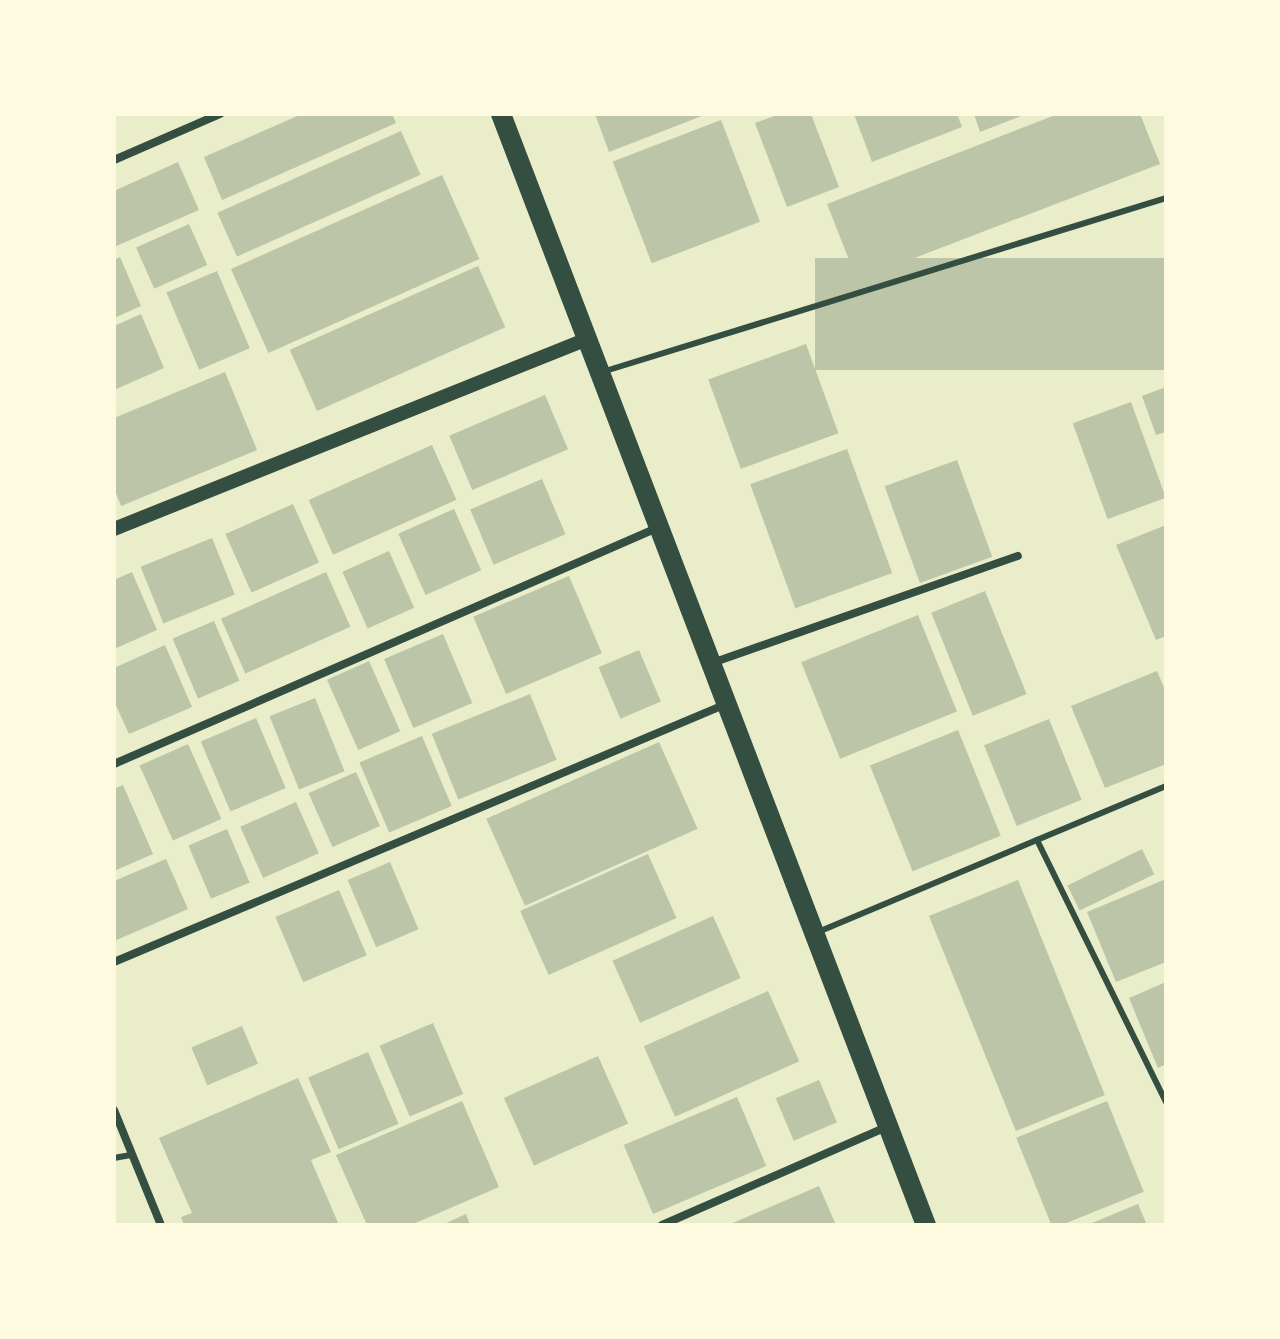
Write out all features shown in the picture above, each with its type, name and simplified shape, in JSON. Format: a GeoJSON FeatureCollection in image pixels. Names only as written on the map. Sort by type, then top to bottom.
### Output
{"type":"FeatureCollection","features":[{"type":"Feature","properties":{"kind":"main road"},"geometry":{"type":"LineString","coordinates":[[501,114],[657,528],[712,664],[724,705],[926,1225]]}},
{"type":"Feature","properties":{"kind":"street"},"geometry":{"type":"LineString","coordinates":[[114,160],[220,114]]}},
{"type":"Feature","properties":{"kind":"street"},"geometry":{"type":"LineString","coordinates":[[114,529],[587,339]]}},
{"type":"Feature","properties":{"kind":"street"},"geometry":{"type":"LineString","coordinates":[[114,764],[657,528]]}},
{"type":"Feature","properties":{"kind":"street"},"geometry":{"type":"LineString","coordinates":[[712,664],[1018,556]]}},
{"type":"Feature","properties":{"kind":"street"},"geometry":{"type":"LineString","coordinates":[[114,962],[724,705]]}},
{"type":"Feature","properties":{"kind":"street"},"geometry":{"type":"LineString","coordinates":[[114,1110],[161,1225]]}},
{"type":"Feature","properties":{"kind":"street"},"geometry":{"type":"LineString","coordinates":[[662,1225],[889,1126]]}},
{"type":"Feature","properties":{"kind":"lane"},"geometry":{"type":"LineString","coordinates":[[598,373],[1166,198]]}},
{"type":"Feature","properties":{"kind":"lane"},"geometry":{"type":"LineString","coordinates":[[815,933],[1166,786]]}},
{"type":"Feature","properties":{"kind":"lane"},"geometry":{"type":"LineString","coordinates":[[1037,840],[1165,1098]]}},
{"type":"Feature","properties":{"kind":"lane"},"geometry":{"type":"LineString","coordinates":[[114,1158],[131,1155]]}},
{"type":"Feature","properties":{"kind":"building"},"geometry":{"type":"Polygon","coordinates":[[[302,114],[392,114],[396,123],[222,200],[204,157],[302,114]]]}},
{"type":"Feature","properties":{"kind":"building"},"geometry":{"type":"Polygon","coordinates":[[[595,114],[707,114],[609,152],[595,114]]]}},
{"type":"Feature","properties":{"kind":"building"},"geometry":{"type":"Polygon","coordinates":[[[780,114],[811,114],[839,187],[787,207],[755,123],[780,114]]]}},
{"type":"Feature","properties":{"kind":"building"},"geometry":{"type":"Polygon","coordinates":[[[854,114],[957,114],[962,127],[872,162],[854,114]]]}},
{"type":"Feature","properties":{"kind":"building"},"geometry":{"type":"Polygon","coordinates":[[[974,114],[1026,114],[980,132],[974,114]]]}},
{"type":"Feature","properties":{"kind":"building"},"geometry":{"type":"Polygon","coordinates":[[[1058,114],[1140,114],[1160,164],[857,280],[827,204],[1058,114]]]}},
{"type":"Feature","properties":{"kind":"building"},"geometry":{"type":"Polygon","coordinates":[[[721,120],[760,222],[652,263],[613,162],[721,120]]]}},
{"type":"Feature","properties":{"kind":"building"},"geometry":{"type":"Polygon","coordinates":[[[401,131],[421,175],[237,257],[217,213],[401,131]]]}},
{"type":"Feature","properties":{"kind":"building"},"geometry":{"type":"Polygon","coordinates":[[[178,162],[199,210],[114,247],[114,191],[178,162]]]}},
{"type":"Feature","properties":{"kind":"building"},"geometry":{"type":"Polygon","coordinates":[[[442,175],[479,259],[268,353],[231,269],[442,175]]]}},
{"type":"Feature","properties":{"kind":"building"},"geometry":{"type":"Polygon","coordinates":[[[189,224],[207,265],[154,289],[136,248],[189,224]]]}},
{"type":"Feature","properties":{"kind":"building"},"geometry":{"type":"Polygon","coordinates":[[[120,257],[141,306],[114,318],[114,260],[120,257]]]}},
{"type":"Feature","properties":{"kind":"building"},"geometry":{"type":"Polygon","coordinates":[[[815,258],[1166,258],[1166,370],[815,370],[815,258]]]}},
{"type":"Feature","properties":{"kind":"building"},"geometry":{"type":"Polygon","coordinates":[[[478,266],[505,327],[317,411],[290,350],[478,266]]]}},
{"type":"Feature","properties":{"kind":"building"},"geometry":{"type":"Polygon","coordinates":[[[217,271],[250,348],[199,370],[166,292],[217,271]]]}},
{"type":"Feature","properties":{"kind":"building"},"geometry":{"type":"Polygon","coordinates":[[[141,314],[164,368],[114,390],[114,326],[141,314]]]}},
{"type":"Feature","properties":{"kind":"building"},"geometry":{"type":"Polygon","coordinates":[[[806,344],[838,433],[741,469],[708,380],[806,344]]]}},
{"type":"Feature","properties":{"kind":"building"},"geometry":{"type":"Polygon","coordinates":[[[225,372],[257,450],[121,506],[114,488],[114,418],[225,372]]]}},
{"type":"Feature","properties":{"kind":"building"},"geometry":{"type":"Polygon","coordinates":[[[1166,387],[1166,432],[1156,435],[1142,396],[1166,387]]]}},
{"type":"Feature","properties":{"kind":"building"},"geometry":{"type":"Polygon","coordinates":[[[545,395],[568,449],[472,490],[449,436],[545,395]]]}},
{"type":"Feature","properties":{"kind":"building"},"geometry":{"type":"Polygon","coordinates":[[[1131,402],[1166,498],[1108,519],[1073,423],[1131,402]]]}},
{"type":"Feature","properties":{"kind":"building"},"geometry":{"type":"Polygon","coordinates":[[[432,445],[456,500],[333,555],[309,500],[432,445]]]}},
{"type":"Feature","properties":{"kind":"building"},"geometry":{"type":"Polygon","coordinates":[[[847,449],[892,573],[795,608],[750,484],[847,449]]]}},
{"type":"Feature","properties":{"kind":"building"},"geometry":{"type":"Polygon","coordinates":[[[957,460],[992,557],[920,583],[885,486],[957,460]]]}},
{"type":"Feature","properties":{"kind":"building"},"geometry":{"type":"Polygon","coordinates":[[[542,479],[565,534],[494,565],[470,509],[542,479]]]}},
{"type":"Feature","properties":{"kind":"building"},"geometry":{"type":"Polygon","coordinates":[[[293,504],[319,562],[251,593],[225,534],[293,504]]]}},
{"type":"Feature","properties":{"kind":"building"},"geometry":{"type":"Polygon","coordinates":[[[454,509],[481,570],[426,595],[398,534],[454,509]]]}},
{"type":"Feature","properties":{"kind":"building"},"geometry":{"type":"Polygon","coordinates":[[[1166,525],[1166,636],[1156,640],[1116,545],[1166,525]]]}},
{"type":"Feature","properties":{"kind":"building"},"geometry":{"type":"Polygon","coordinates":[[[212,538],[235,595],[163,623],[141,567],[212,538]]]}},
{"type":"Feature","properties":{"kind":"building"},"geometry":{"type":"Polygon","coordinates":[[[389,551],[414,608],[368,628],[342,572],[389,551]]]}},
{"type":"Feature","properties":{"kind":"building"},"geometry":{"type":"Polygon","coordinates":[[[132,572],[157,630],[114,649],[114,580],[132,572]]]}},
{"type":"Feature","properties":{"kind":"building"},"geometry":{"type":"Polygon","coordinates":[[[326,572],[350,627],[245,674],[221,619],[326,572]]]}},
{"type":"Feature","properties":{"kind":"building"},"geometry":{"type":"Polygon","coordinates":[[[569,576],[602,653],[506,694],[473,617],[569,576]]]}},
{"type":"Feature","properties":{"kind":"building"},"geometry":{"type":"Polygon","coordinates":[[[985,591],[1027,694],[973,716],[931,613],[985,591]]]}},
{"type":"Feature","properties":{"kind":"building"},"geometry":{"type":"Polygon","coordinates":[[[918,615],[957,711],[840,759],[801,662],[918,615]]]}},
{"type":"Feature","properties":{"kind":"building"},"geometry":{"type":"Polygon","coordinates":[[[214,621],[239,681],[198,698],[173,639],[214,621]]]}},
{"type":"Feature","properties":{"kind":"building"},"geometry":{"type":"Polygon","coordinates":[[[443,634],[472,703],[413,728],[384,659],[443,634]]]}},
{"type":"Feature","properties":{"kind":"building"},"geometry":{"type":"Polygon","coordinates":[[[165,645],[192,707],[129,734],[114,701],[114,668],[165,645]]]}},
{"type":"Feature","properties":{"kind":"building"},"geometry":{"type":"Polygon","coordinates":[[[639,650],[661,702],[620,719],[598,667],[639,650]]]}},
{"type":"Feature","properties":{"kind":"building"},"geometry":{"type":"Polygon","coordinates":[[[369,661],[400,731],[358,750],[327,680],[369,661]]]}},
{"type":"Feature","properties":{"kind":"building"},"geometry":{"type":"Polygon","coordinates":[[[1157,671],[1166,692],[1166,764],[1105,788],[1071,706],[1157,671]]]}},
{"type":"Feature","properties":{"kind":"building"},"geometry":{"type":"Polygon","coordinates":[[[530,694],[557,760],[458,800],[432,734],[530,694]]]}},
{"type":"Feature","properties":{"kind":"building"},"geometry":{"type":"Polygon","coordinates":[[[315,698],[345,771],[299,790],[270,716],[315,698]]]}},
{"type":"Feature","properties":{"kind":"building"},"geometry":{"type":"Polygon","coordinates":[[[256,718],[286,788],[230,811],[201,741],[256,718]]]}},
{"type":"Feature","properties":{"kind":"building"},"geometry":{"type":"Polygon","coordinates":[[[1049,719],[1082,800],[1017,826],[984,745],[1049,719]]]}},
{"type":"Feature","properties":{"kind":"building"},"geometry":{"type":"Polygon","coordinates":[[[958,730],[1001,836],[913,871],[870,766],[958,730]]]}},
{"type":"Feature","properties":{"kind":"building"},"geometry":{"type":"Polygon","coordinates":[[[422,736],[452,806],[389,833],[359,763],[422,736]]]}},
{"type":"Feature","properties":{"kind":"building"},"geometry":{"type":"Polygon","coordinates":[[[659,742],[698,829],[525,906],[486,819],[659,742]]]}},
{"type":"Feature","properties":{"kind":"building"},"geometry":{"type":"Polygon","coordinates":[[[188,744],[221,819],[173,840],[140,766],[188,744]]]}},
{"type":"Feature","properties":{"kind":"building"},"geometry":{"type":"Polygon","coordinates":[[[356,772],[380,826],[332,847],[308,793],[356,772]]]}},
{"type":"Feature","properties":{"kind":"building"},"geometry":{"type":"Polygon","coordinates":[[[123,785],[153,854],[114,871],[114,789],[123,785]]]}},
{"type":"Feature","properties":{"kind":"building"},"geometry":{"type":"Polygon","coordinates":[[[296,802],[319,853],[263,878],[240,827],[296,802]]]}},
{"type":"Feature","properties":{"kind":"building"},"geometry":{"type":"Polygon","coordinates":[[[227,829],[250,882],[211,899],[188,845],[227,829]]]}},
{"type":"Feature","properties":{"kind":"building"},"geometry":{"type":"Polygon","coordinates":[[[1142,849],[1154,874],[1080,911],[1067,885],[1142,849]]]}},
{"type":"Feature","properties":{"kind":"building"},"geometry":{"type":"Polygon","coordinates":[[[648,854],[676,918],[549,975],[520,911],[648,854]]]}},
{"type":"Feature","properties":{"kind":"building"},"geometry":{"type":"Polygon","coordinates":[[[166,859],[188,909],[114,941],[114,881],[166,859]]]}},
{"type":"Feature","properties":{"kind":"building"},"geometry":{"type":"Polygon","coordinates":[[[390,862],[419,929],[376,947],[348,880],[390,862]]]}},
{"type":"Feature","properties":{"kind":"building"},"geometry":{"type":"Polygon","coordinates":[[[1166,879],[1166,962],[1116,982],[1087,912],[1166,879]]]}},
{"type":"Feature","properties":{"kind":"building"},"geometry":{"type":"Polygon","coordinates":[[[1018,880],[1105,1095],[1016,1131],[929,916],[1018,880]]]}},
{"type":"Feature","properties":{"kind":"building"},"geometry":{"type":"Polygon","coordinates":[[[339,890],[367,955],[303,982],[275,917],[339,890]]]}},
{"type":"Feature","properties":{"kind":"building"},"geometry":{"type":"Polygon","coordinates":[[[713,916],[741,978],[640,1023],[613,961],[713,916]]]}},
{"type":"Feature","properties":{"kind":"building"},"geometry":{"type":"Polygon","coordinates":[[[1166,982],[1166,1064],[1158,1068],[1129,998],[1166,982]]]}},
{"type":"Feature","properties":{"kind":"building"},"geometry":{"type":"Polygon","coordinates":[[[768,991],[799,1061],[675,1117],[644,1046],[768,991]]]}},
{"type":"Feature","properties":{"kind":"building"},"geometry":{"type":"Polygon","coordinates":[[[433,1023],[463,1094],[410,1117],[380,1046],[433,1023]]]}},
{"type":"Feature","properties":{"kind":"building"},"geometry":{"type":"Polygon","coordinates":[[[242,1026],[258,1064],[207,1085],[191,1047],[242,1026]]]}},
{"type":"Feature","properties":{"kind":"building"},"geometry":{"type":"Polygon","coordinates":[[[368,1052],[398,1124],[339,1149],[308,1077],[368,1052]]]}},
{"type":"Feature","properties":{"kind":"building"},"geometry":{"type":"Polygon","coordinates":[[[598,1056],[628,1124],[534,1165],[504,1098],[598,1056]]]}},
{"type":"Feature","properties":{"kind":"building"},"geometry":{"type":"Polygon","coordinates":[[[298,1078],[331,1152],[311,1160],[339,1225],[184,1225],[181,1217],[192,1213],[159,1138],[298,1078]]]}},
{"type":"Feature","properties":{"kind":"building"},"geometry":{"type":"Polygon","coordinates":[[[819,1080],[837,1122],[794,1141],[776,1098],[819,1080]]]}},
{"type":"Feature","properties":{"kind":"building"},"geometry":{"type":"Polygon","coordinates":[[[737,1097],[766,1166],[653,1214],[624,1145],[737,1097]]]}},
{"type":"Feature","properties":{"kind":"building"},"geometry":{"type":"Polygon","coordinates":[[[462,1101],[499,1187],[411,1225],[367,1225],[336,1155],[462,1101]]]}},
{"type":"Feature","properties":{"kind":"building"},"geometry":{"type":"Polygon","coordinates":[[[1107,1101],[1144,1192],[1062,1225],[1051,1225],[1016,1138],[1107,1101]]]}},
{"type":"Feature","properties":{"kind":"building"},"geometry":{"type":"Polygon","coordinates":[[[819,1186],[836,1225],[728,1225],[819,1186]]]}},
{"type":"Feature","properties":{"kind":"building"},"geometry":{"type":"Polygon","coordinates":[[[1138,1204],[1147,1225],[1087,1225],[1138,1204]]]}},
{"type":"Feature","properties":{"kind":"building"},"geometry":{"type":"Polygon","coordinates":[[[466,1214],[470,1225],[442,1225],[466,1214]]]}}]}
